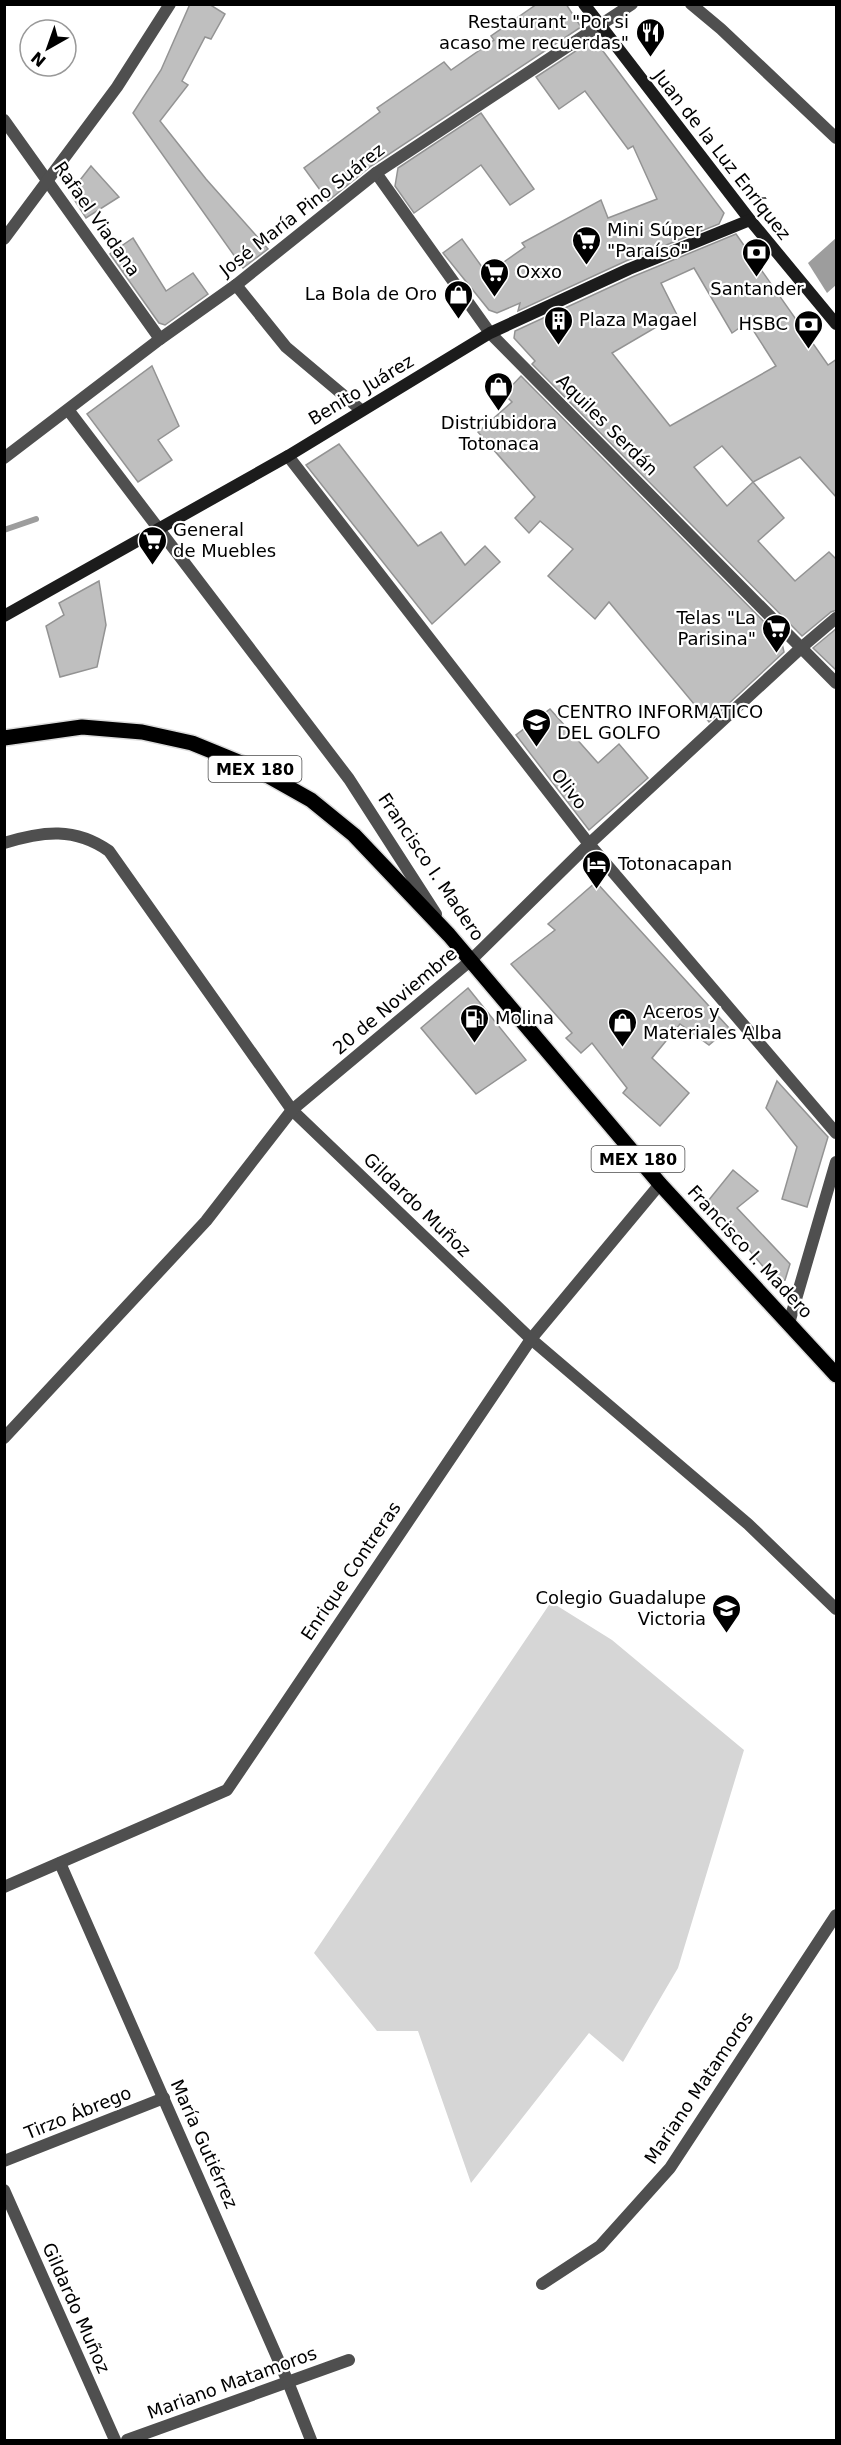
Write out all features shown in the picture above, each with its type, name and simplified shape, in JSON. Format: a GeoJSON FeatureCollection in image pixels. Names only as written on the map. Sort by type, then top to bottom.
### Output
{"type":"FeatureCollection","features":[{"type":"Feature","properties":{"kind":"main road","name":"MEX 180"},"geometry":{"type":"LineString","coordinates":[[4,738],[82,728],[142,732],[192,743],[256,769],[311,800],[354,835],[449,935]]}},
{"type":"Feature","properties":{"kind":"main road","name":"Francisco I. Madero"},"geometry":{"type":"LineString","coordinates":[[449,935],[660,1184],[837,1375]]}},
{"type":"Feature","properties":{"kind":"street"},"geometry":{"type":"LineString","coordinates":[[4,239],[117,87],[170,4]]}},
{"type":"Feature","properties":{"kind":"street","name":"Juan de la Luz Enríquez"},"geometry":{"type":"LineString","coordinates":[[584,4],[598,26],[750,220],[837,324]]}},
{"type":"Feature","properties":{"kind":"street","name":"José María Pino Suárez"},"geometry":{"type":"LineString","coordinates":[[4,458],[69,411],[160,339],[237,285],[376,173],[632,4]]}},
{"type":"Feature","properties":{"kind":"street"},"geometry":{"type":"LineString","coordinates":[[691,4],[721,29],[837,138]]}},
{"type":"Feature","properties":{"kind":"street","name":"Rafael Viadana"},"geometry":{"type":"LineString","coordinates":[[4,120],[160,339]]}},
{"type":"Feature","properties":{"kind":"street","name":"Aquiles Serdán"},"geometry":{"type":"LineString","coordinates":[[376,173],[490,333],[837,683]]}},
{"type":"Feature","properties":{"kind":"street","name":"Benito Juárez"},"geometry":{"type":"LineString","coordinates":[[4,616],[288,456],[490,333],[629,269],[750,220]]}},
{"type":"Feature","properties":{"kind":"street"},"geometry":{"type":"LineString","coordinates":[[237,285],[286,347],[361,410]]}},
{"type":"Feature","properties":{"kind":"street","name":"Francisco I. Madero"},"geometry":{"type":"LineString","coordinates":[[69,411],[349,779],[449,935]]}},
{"type":"Feature","properties":{"kind":"street","name":"Olivo"},"geometry":{"type":"LineString","coordinates":[[288,456],[589,844],[837,1132]]}},
{"type":"Feature","properties":{"kind":"street","name":"20 de Noviembre"},"geometry":{"type":"LineString","coordinates":[[4,1438],[206,1221],[292,1110],[470,961],[589,844],[802,647],[837,618]]}},
{"type":"Feature","properties":{"kind":"street","name":"Gildardo Muñoz"},"geometry":{"type":"LineString","coordinates":[[4,843],[23,837],[72,833],[91,838],[109,851],[292,1110],[531,1339],[748,1524],[837,1609]]}},
{"type":"Feature","properties":{"kind":"street"},"geometry":{"type":"LineString","coordinates":[[789,1323],[837,1162]]}},
{"type":"Feature","properties":{"kind":"street","name":"Enrique Contreras"},"geometry":{"type":"LineString","coordinates":[[4,1887],[227,1790],[531,1339],[660,1184]]}},
{"type":"Feature","properties":{"kind":"street","name":"María Gutiérrez"},"geometry":{"type":"LineString","coordinates":[[60,1863],[288,2382],[311,2440]]}},
{"type":"Feature","properties":{"kind":"street","name":"Mariano Matamoros"},"geometry":{"type":"LineString","coordinates":[[542,2284],[600,2246],[670,2168],[837,1915]]}},
{"type":"Feature","properties":{"kind":"street","name":"Tirzo Ábrego"},"geometry":{"type":"LineString","coordinates":[[4,2161],[164,2098]]}},
{"type":"Feature","properties":{"kind":"street","name":"Gildardo Muñoz"},"geometry":{"type":"LineString","coordinates":[[4,2190],[115,2440]]}},
{"type":"Feature","properties":{"kind":"street","name":"Mariano Matamoros"},"geometry":{"type":"LineString","coordinates":[[127,2440],[349,2360]]}},
{"type":"Feature","properties":{"kind":"shaded area"},"geometry":{"type":"Polygon","coordinates":[[[836,238],[836,285],[827,293],[808,263],[836,238]]]}},
{"type":"Feature","properties":{"kind":"shaded area"},"geometry":{"type":"Polygon","coordinates":[[[551,1602],[612,1640],[744,1750],[678,1968],[623,2062],[589,2033],[471,2183],[418,2031],[377,2031],[314,1953],[551,1602]]]}},
{"type":"Feature","properties":{"kind":"building"},"geometry":{"type":"Polygon","coordinates":[[[190,4],[209,4],[225,14],[211,39],[205,37],[182,81],[188,85],[160,121],[206,179],[268,249],[243,268],[133,113],[161,70],[190,4]]]}},
{"type":"Feature","properties":{"kind":"building"},"geometry":{"type":"Polygon","coordinates":[[[537,4],[566,4],[581,27],[371,166],[328,201],[304,168],[380,112],[377,108],[444,62],[451,70],[494,40],[491,36],[537,4]]]}},
{"type":"Feature","properties":{"kind":"building"},"geometry":{"type":"Polygon","coordinates":[[[594,39],[724,213],[719,224],[626,261],[518,311],[520,303],[497,313],[489,310],[443,253],[462,239],[487,274],[525,247],[522,243],[601,200],[608,218],[657,199],[633,146],[628,149],[585,91],[559,109],[536,77],[594,39]]]}},
{"type":"Feature","properties":{"kind":"building"},"geometry":{"type":"Polygon","coordinates":[[[481,113],[534,189],[510,205],[481,165],[414,213],[395,186],[398,168],[481,113]]]}},
{"type":"Feature","properties":{"kind":"building"},"geometry":{"type":"Polygon","coordinates":[[[91,166],[119,197],[86,218],[72,196],[73,189],[91,166]]]}},
{"type":"Feature","properties":{"kind":"building"},"geometry":{"type":"Polygon","coordinates":[[[736,234],[828,365],[837,359],[837,498],[800,457],[753,482],[784,518],[758,541],[795,581],[829,552],[837,560],[837,610],[831,612],[802,636],[532,364],[535,361],[514,338],[515,331],[632,277],[736,234]],[[694,268],[661,283],[677,315],[612,353],[670,426],[776,366],[748,322],[732,333],[694,268]],[[722,446],[694,467],[727,506],[753,482],[722,446]]]}},
{"type":"Feature","properties":{"kind":"building"},"geometry":{"type":"Polygon","coordinates":[[[133,238],[166,291],[193,273],[208,294],[165,325],[159,323],[110,254],[133,238]]]}},
{"type":"Feature","properties":{"kind":"building"},"geometry":{"type":"Polygon","coordinates":[[[152,366],[179,426],[158,440],[172,460],[138,482],[87,414],[152,366]]]}},
{"type":"Feature","properties":{"kind":"building"},"geometry":{"type":"Polygon","coordinates":[[[521,376],[781,639],[784,652],[709,722],[609,602],[595,619],[548,576],[573,549],[540,521],[529,533],[515,518],[535,497],[478,432],[512,402],[504,394],[521,376]]]}},
{"type":"Feature","properties":{"kind":"building"},"geometry":{"type":"Polygon","coordinates":[[[339,444],[418,546],[441,532],[465,565],[485,546],[500,562],[432,624],[306,465],[339,444]]]}},
{"type":"Feature","properties":{"kind":"building"},"geometry":{"type":"Polygon","coordinates":[[[99,581],[106,625],[97,667],[60,677],[46,626],[64,615],[59,603],[99,581]]]}},
{"type":"Feature","properties":{"kind":"building"},"geometry":{"type":"Polygon","coordinates":[[[837,628],[837,671],[813,648],[837,628]]]}},
{"type":"Feature","properties":{"kind":"building"},"geometry":{"type":"Polygon","coordinates":[[[550,709],[598,763],[619,744],[648,778],[589,830],[516,735],[550,709]]]}},
{"type":"Feature","properties":{"kind":"building"},"geometry":{"type":"Polygon","coordinates":[[[596,882],[729,1028],[709,1045],[680,1024],[652,1058],[689,1093],[660,1126],[623,1093],[627,1088],[592,1043],[581,1053],[566,1038],[572,1033],[511,964],[555,930],[548,924],[596,882]]]}},
{"type":"Feature","properties":{"kind":"building","name":"Molina"},"geometry":{"type":"Polygon","coordinates":[[[468,988],[526,1060],[476,1094],[421,1028],[468,988]]]}},
{"type":"Feature","properties":{"kind":"building"},"geometry":{"type":"Polygon","coordinates":[[[777,1081],[828,1137],[807,1207],[782,1199],[797,1147],[766,1108],[777,1081]]]}},
{"type":"Feature","properties":{"kind":"building"},"geometry":{"type":"Polygon","coordinates":[[[733,1170],[758,1191],[737,1208],[790,1264],[785,1280],[776,1282],[708,1201],[733,1170]]]}},
{"type":"Feature","properties":{"kind":"waterway"},"geometry":{"type":"LineString","coordinates":[[4,530],[36,519]]}},
{"type":"Feature","properties":{"kind":"place","name":"Restaurant \"Por si acaso me recuerdas\""},"geometry":{"type":"Point","coordinates":[650,58]}},
{"type":"Feature","properties":{"kind":"place","name":"Mini Súper \"Paraíso\""},"geometry":{"type":"Point","coordinates":[586,266]}},
{"type":"Feature","properties":{"kind":"place","name":"Santander"},"geometry":{"type":"Point","coordinates":[757,278]}},
{"type":"Feature","properties":{"kind":"place","name":"Oxxo"},"geometry":{"type":"Point","coordinates":[495,298]}},
{"type":"Feature","properties":{"kind":"place","name":"La Bola de Oro"},"geometry":{"type":"Point","coordinates":[458,320]}},
{"type":"Feature","properties":{"kind":"place","name":"Plaza Magael"},"geometry":{"type":"Point","coordinates":[558,346]}},
{"type":"Feature","properties":{"kind":"place","name":"HSBC"},"geometry":{"type":"Point","coordinates":[809,350]}},
{"type":"Feature","properties":{"kind":"place","name":"Distriubidora Totonaca"},"geometry":{"type":"Point","coordinates":[499,412]}},
{"type":"Feature","properties":{"kind":"place","name":"General de Muebles"},"geometry":{"type":"Point","coordinates":[152,566]}},
{"type":"Feature","properties":{"kind":"place","name":"Telas \"La Parisina\""},"geometry":{"type":"Point","coordinates":[777,654]}},
{"type":"Feature","properties":{"kind":"place","name":"CENTRO INFORMATICO DEL GOLFO"},"geometry":{"type":"Point","coordinates":[536,748]}},
{"type":"Feature","properties":{"kind":"place","name":"Totonacapan"},"geometry":{"type":"Point","coordinates":[597,890]}},
{"type":"Feature","properties":{"kind":"place","name":"Molina"},"geometry":{"type":"Point","coordinates":[474,1044]}},
{"type":"Feature","properties":{"kind":"place","name":"Aceros y Materiales Alba"},"geometry":{"type":"Point","coordinates":[622,1048]}},
{"type":"Feature","properties":{"kind":"place","name":"Colegio Guadalupe Victoria"},"geometry":{"type":"Point","coordinates":[727,1634]}}]}
